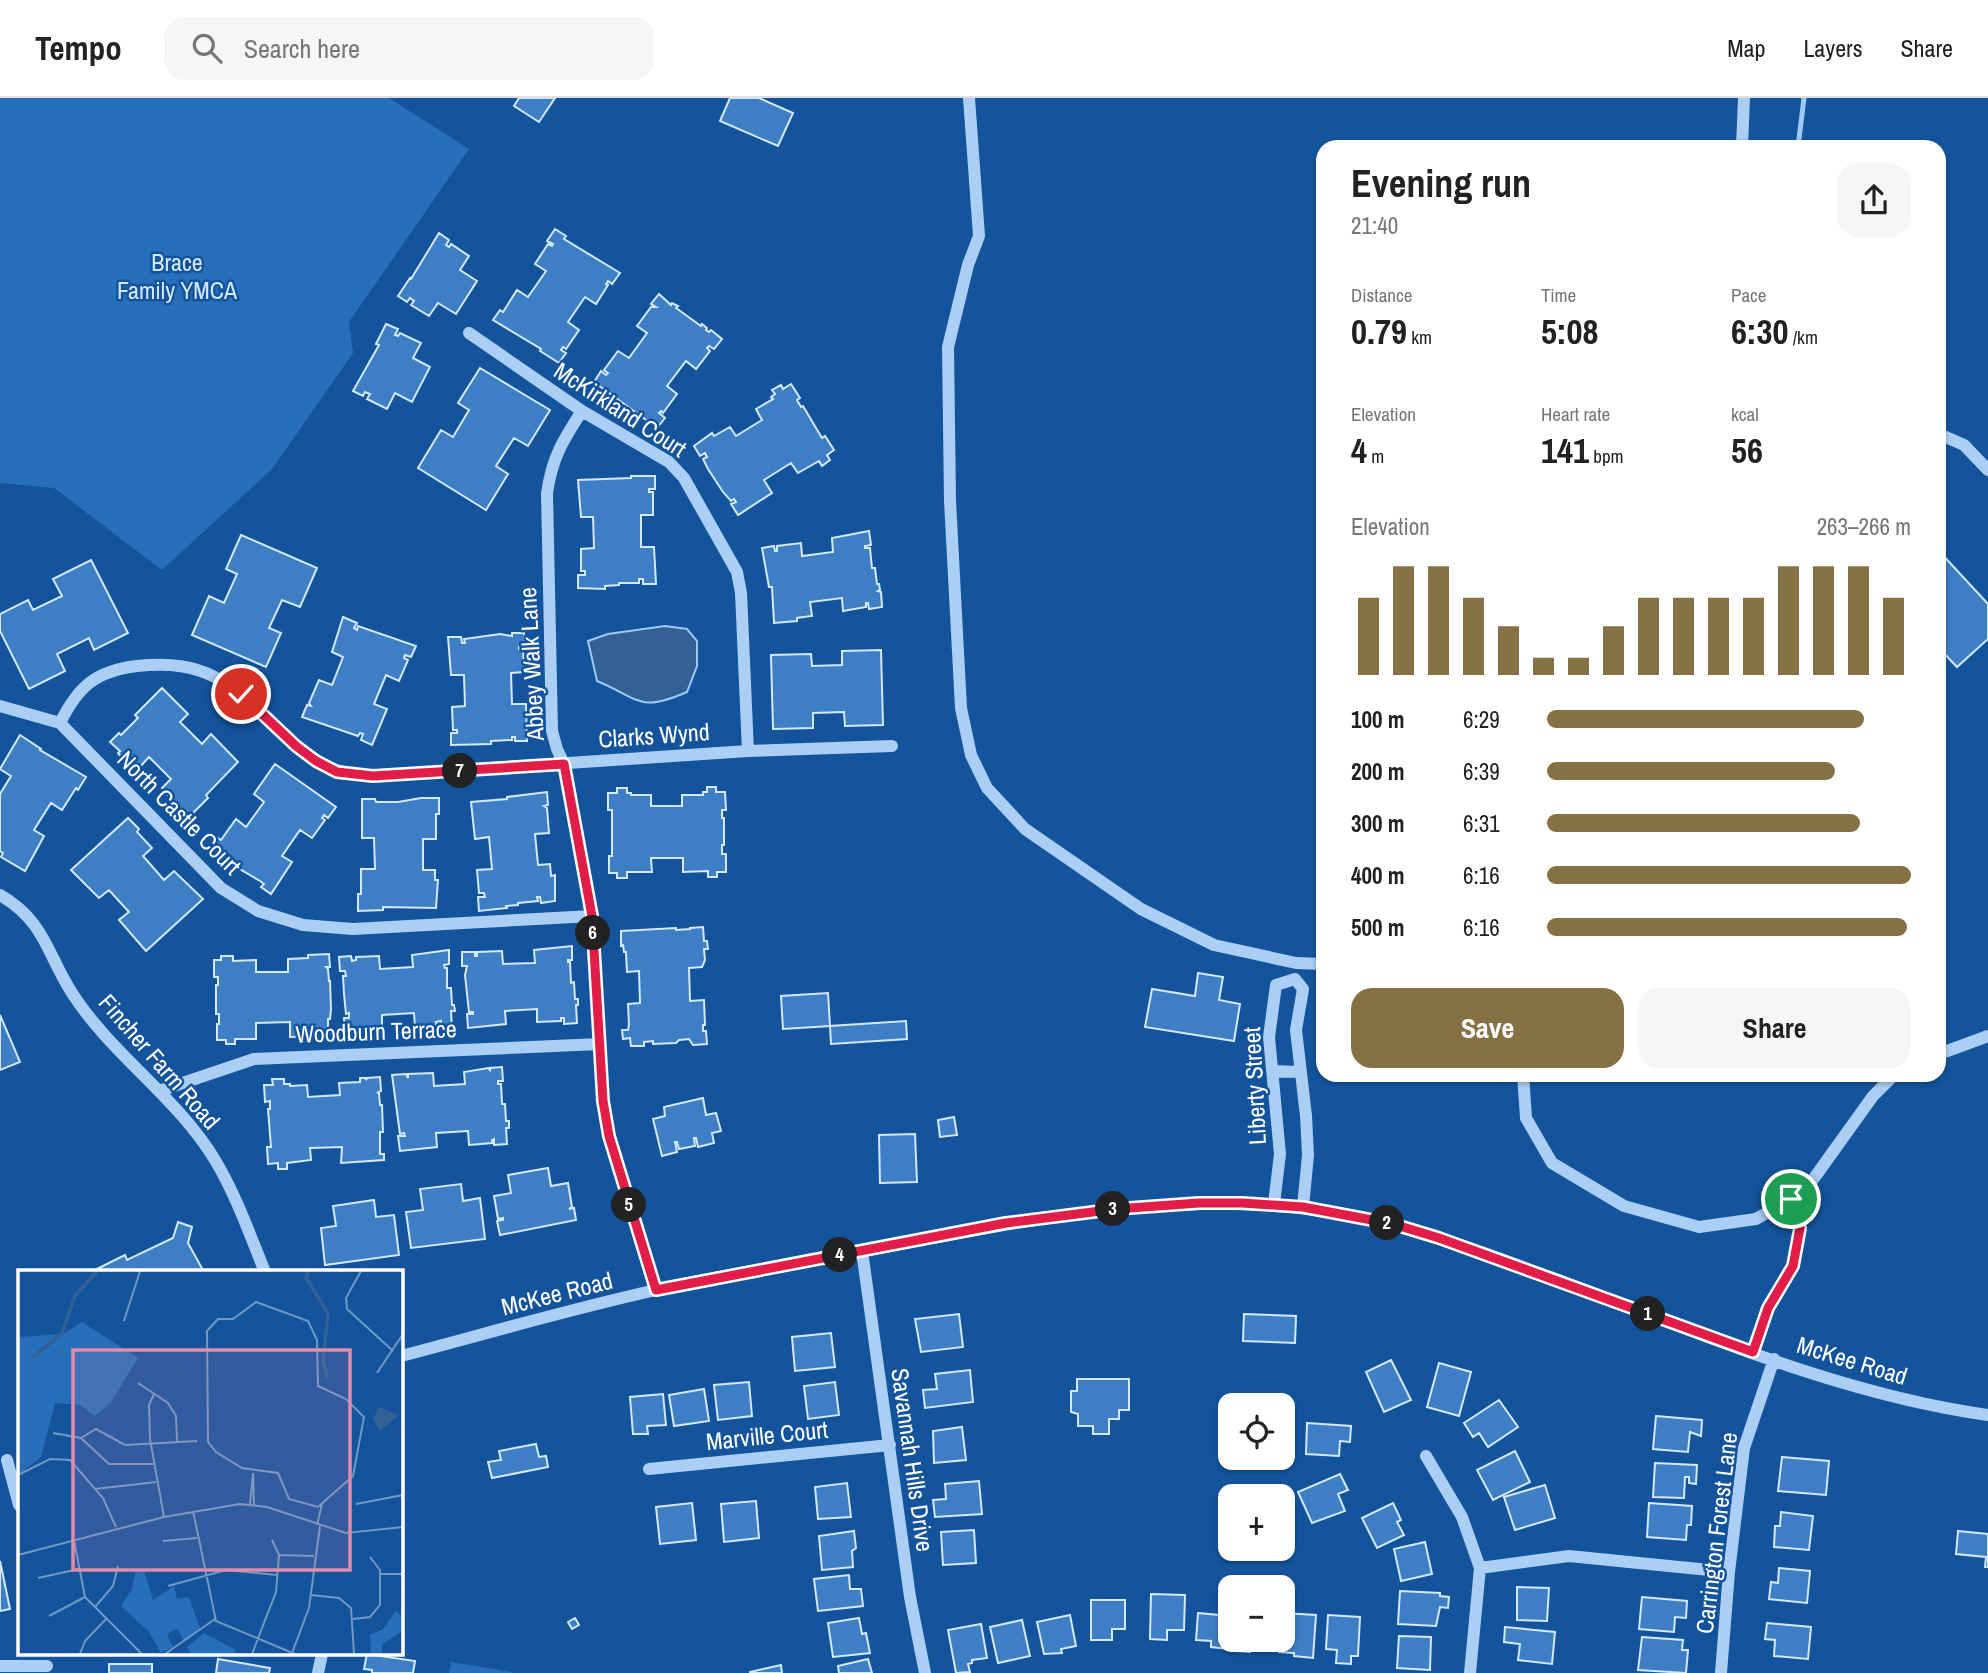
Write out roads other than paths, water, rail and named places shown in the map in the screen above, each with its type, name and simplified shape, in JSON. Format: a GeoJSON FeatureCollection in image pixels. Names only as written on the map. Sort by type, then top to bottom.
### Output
{"type":"FeatureCollection","features":[{"type":"Feature","properties":{"kind":"street"},"geometry":{"type":"LineString","coordinates":[[970,98],[979,236],[968,265],[948,347],[950,501],[961,708],[971,755],[988,788],[1025,829],[1142,909],[1214,945],[1296,964],[1316,964]]}},
{"type":"Feature","properties":{"kind":"street"},"geometry":{"type":"LineString","coordinates":[[1742,140],[1744,98]]}},
{"type":"Feature","properties":{"kind":"street","name":"McKirkland Court"},"geometry":{"type":"LineString","coordinates":[[469,333],[582,411],[669,462],[684,478],[737,572],[741,593],[748,751]]}},
{"type":"Feature","properties":{"kind":"street","name":"Abbey Walk Lane"},"geometry":{"type":"LineString","coordinates":[[582,411],[565,437],[551,467],[547,493],[552,731],[564,764],[592,916],[603,1101],[609,1136],[656,1290]]}},
{"type":"Feature","properties":{"kind":"street"},"geometry":{"type":"LineString","coordinates":[[1946,437],[1964,445],[1988,470]]}},
{"type":"Feature","properties":{"kind":"street","name":"Clarks Wynd"},"geometry":{"type":"LineString","coordinates":[[60,723],[72,699],[91,680],[128,667],[164,663],[189,666],[225,683],[241,694],[296,746],[337,772],[373,776],[748,751],[892,746]]}},
{"type":"Feature","properties":{"kind":"street","name":"North Castle Court"},"geometry":{"type":"LineString","coordinates":[[0,706],[60,723],[221,888],[258,911],[303,925],[353,929],[592,916]]}},
{"type":"Feature","properties":{"kind":"street","name":"Fincher Farm Road"},"geometry":{"type":"LineString","coordinates":[[0,895],[26,916],[43,935],[71,992],[214,1158],[264,1270]]}},
{"type":"Feature","properties":{"kind":"street","name":"Liberty Street"},"geometry":{"type":"LineString","coordinates":[[1296,964],[1295,979],[1303,989],[1296,1030],[1308,1156],[1303,1207]]}},
{"type":"Feature","properties":{"kind":"street","name":"Liberty Street"},"geometry":{"type":"LineString","coordinates":[[1274,1204],[1280,1154],[1269,1037],[1276,985],[1295,979]]}},
{"type":"Feature","properties":{"kind":"street"},"geometry":{"type":"LineString","coordinates":[[1946,1051],[1988,1036]]}},
{"type":"Feature","properties":{"kind":"street","name":"Woodburn Terrace"},"geometry":{"type":"LineString","coordinates":[[159,1091],[254,1059],[600,1044]]}},
{"type":"Feature","properties":{"kind":"street"},"geometry":{"type":"LineString","coordinates":[[1272,1071],[1300,1072]]}},
{"type":"Feature","properties":{"kind":"street"},"geometry":{"type":"LineString","coordinates":[[1524,1082],[1526,1118],[1552,1163],[1624,1206],[1699,1227],[1756,1219],[1791,1199],[1812,1181],[1873,1096],[1887,1082]]}},
{"type":"Feature","properties":{"kind":"street"},"geometry":{"type":"LineString","coordinates":[[1753,1352],[1768,1308],[1793,1266],[1800,1228],[1791,1199]]}},
{"type":"Feature","properties":{"kind":"street","name":"McKee Road"},"geometry":{"type":"LineString","coordinates":[[402,1356],[656,1290],[993,1225],[1102,1211],[1199,1203],[1274,1204],[1393,1224],[1864,1389],[1914,1402],[1988,1415]]}},
{"type":"Feature","properties":{"kind":"street","name":"Savannah Hills Drive"},"geometry":{"type":"LineString","coordinates":[[862,1251],[910,1597],[925,1673]]}},
{"type":"Feature","properties":{"kind":"street","name":"Carrington Forest Lane"},"geometry":{"type":"LineString","coordinates":[[1721,1673],[1728,1572],[1744,1448],[1774,1359]]}},
{"type":"Feature","properties":{"kind":"street","name":"Marville Court"},"geometry":{"type":"LineString","coordinates":[[649,1469],[890,1445]]}},
{"type":"Feature","properties":{"kind":"street"},"geometry":{"type":"LineString","coordinates":[[1426,1456],[1462,1517],[1480,1568],[1470,1673]]}},
{"type":"Feature","properties":{"kind":"street"},"geometry":{"type":"LineString","coordinates":[[9,1460],[18,1500]]}},
{"type":"Feature","properties":{"kind":"street"},"geometry":{"type":"LineString","coordinates":[[1480,1568],[1569,1556],[1728,1572]]}},
{"type":"Feature","properties":{"kind":"street"},"geometry":{"type":"LineString","coordinates":[[0,1666],[47,1664]]}},
{"type":"Feature","properties":{"kind":"waterway"},"geometry":{"type":"LineString","coordinates":[[1799,140],[1804,98]]}},
{"type":"Feature","properties":{"kind":"park label","name":"Brace Family YMCA"},"geometry":{"type":"Point","coordinates":[177,277]}}]}
